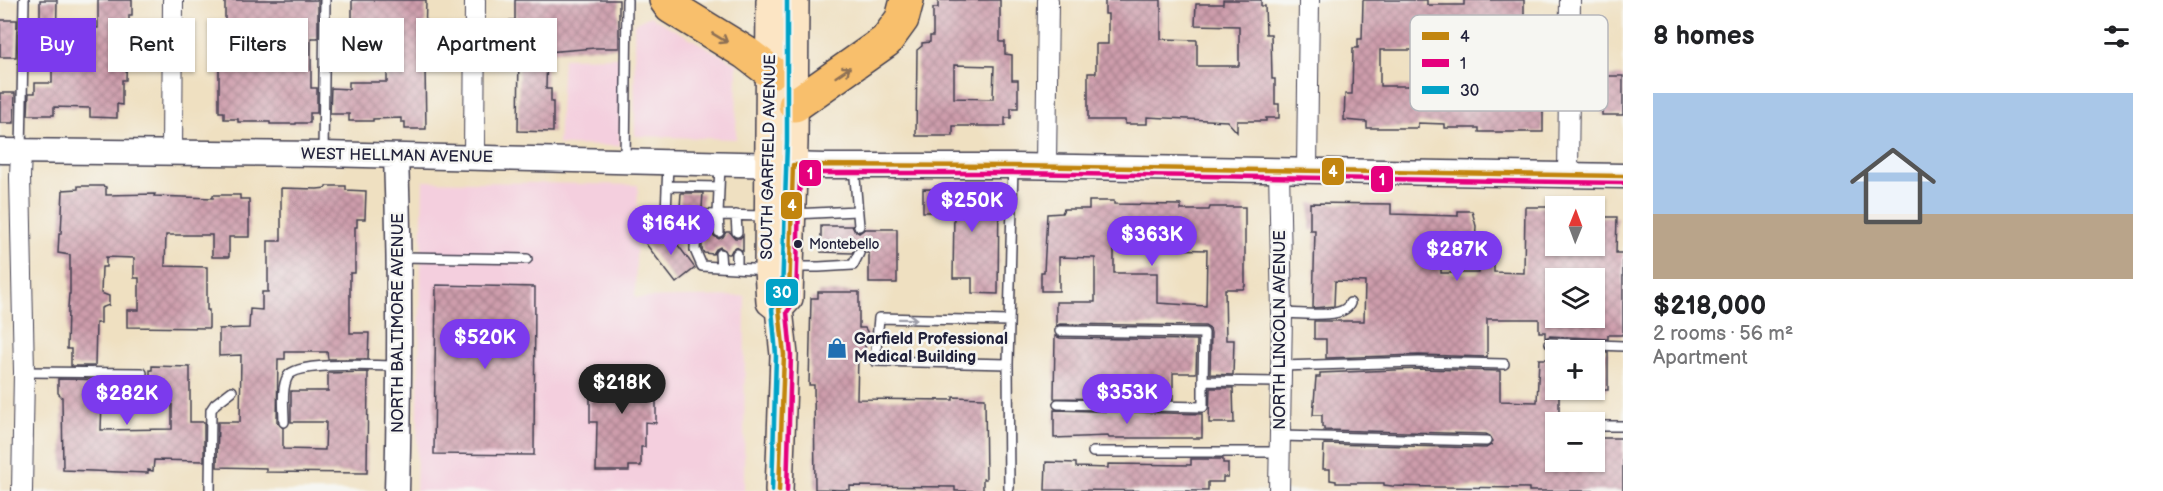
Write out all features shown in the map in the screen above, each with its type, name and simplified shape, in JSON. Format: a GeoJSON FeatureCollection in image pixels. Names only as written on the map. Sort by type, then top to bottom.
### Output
{"type":"FeatureCollection","features":[{"type":"Feature","properties":{"kind":"highway"},"geometry":{"type":"LineString","coordinates":[[666,0],[671,7],[746,53],[771,72]]}},
{"type":"Feature","properties":{"kind":"highway"},"geometry":{"type":"LineString","coordinates":[[795,105],[886,41],[902,19],[907,0]]}},
{"type":"Feature","properties":{"kind":"main road","name":"SOUTH GARFIELD AVENUE"},"geometry":{"type":"LineString","coordinates":[[770,0],[771,72],[781,165]]}},
{"type":"Feature","properties":{"kind":"main road","name":"SOUTH GARFIELD AVENUE"},"geometry":{"type":"LineString","coordinates":[[781,165],[795,105],[795,0]]}},
{"type":"Feature","properties":{"kind":"main road"},"geometry":{"type":"LineString","coordinates":[[779,491],[784,355],[779,309],[789,298],[779,268],[781,165]]}},
{"type":"Feature","properties":{"kind":"street"},"geometry":{"type":"LineString","coordinates":[[172,153],[173,0]]}},
{"type":"Feature","properties":{"kind":"street"},"geometry":{"type":"LineString","coordinates":[[474,157],[475,0]]}},
{"type":"Feature","properties":{"kind":"street"},"geometry":{"type":"LineString","coordinates":[[1047,166],[1048,0]]}},
{"type":"Feature","properties":{"kind":"street"},"geometry":{"type":"LineString","coordinates":[[1307,170],[1309,0]]}},
{"type":"Feature","properties":{"kind":"street"},"geometry":{"type":"LineString","coordinates":[[1570,0],[1570,15]]}},
{"type":"Feature","properties":{"kind":"street"},"geometry":{"type":"LineString","coordinates":[[1568,174],[1569,111]]}},
{"type":"Feature","properties":{"kind":"street","name":"WEST HELLMAN AVENUE"},"geometry":{"type":"LineString","coordinates":[[11,151],[323,154],[781,165],[1279,169],[1623,176]]}},
{"type":"Feature","properties":{"kind":"street"},"geometry":{"type":"LineString","coordinates":[[11,151],[20,177],[24,372],[22,491]]}},
{"type":"Feature","properties":{"kind":"street","name":"NORTH BALTIMORE AVENUE"},"geometry":{"type":"LineString","coordinates":[[396,156],[400,257],[397,491]]}},
{"type":"Feature","properties":{"kind":"street","name":"NORTH LINCOLN AVENUE"},"geometry":{"type":"LineString","coordinates":[[1279,169],[1282,314],[1279,491]]}},
{"type":"Feature","properties":{"kind":"lane"},"geometry":{"type":"LineString","coordinates":[[11,151],[24,0]]}},
{"type":"Feature","properties":{"kind":"lane"},"geometry":{"type":"LineString","coordinates":[[323,154],[325,0]]}},
{"type":"Feature","properties":{"kind":"lane"},"geometry":{"type":"LineString","coordinates":[[626,160],[627,0]]}},
{"type":"Feature","properties":{"kind":"lane"},"geometry":{"type":"LineString","coordinates":[[668,161],[666,214],[779,215],[857,211]]}},
{"type":"Feature","properties":{"kind":"lane"},"geometry":{"type":"LineString","coordinates":[[719,231],[720,163]]}},
{"type":"Feature","properties":{"kind":"lane"},"geometry":{"type":"LineString","coordinates":[[854,166],[858,226]]}},
{"type":"Feature","properties":{"kind":"lane"},"geometry":{"type":"LineString","coordinates":[[1009,488],[1008,364],[1013,166]]}},
{"type":"Feature","properties":{"kind":"lane"},"geometry":{"type":"LineString","coordinates":[[667,186],[719,187]]}},
{"type":"Feature","properties":{"kind":"lane"},"geometry":{"type":"LineString","coordinates":[[696,215],[695,250],[702,266],[779,268],[853,265],[859,253]]}},
{"type":"Feature","properties":{"kind":"lane"},"geometry":{"type":"LineString","coordinates":[[736,215],[737,231]]}},
{"type":"Feature","properties":{"kind":"lane"},"geometry":{"type":"LineString","coordinates":[[720,254],[721,267]]}},
{"type":"Feature","properties":{"kind":"lane"},"geometry":{"type":"LineString","coordinates":[[737,254],[737,268]]}},
{"type":"Feature","properties":{"kind":"lane"},"geometry":{"type":"LineString","coordinates":[[400,257],[527,260]]}},
{"type":"Feature","properties":{"kind":"lane"},"geometry":{"type":"LineString","coordinates":[[1282,314],[1331,314],[1342,312],[1350,303]]}},
{"type":"Feature","properties":{"kind":"lane"},"geometry":{"type":"LineString","coordinates":[[1008,364],[875,361],[879,318],[1009,321]]}},
{"type":"Feature","properties":{"kind":"lane"},"geometry":{"type":"LineString","coordinates":[[1058,404],[1203,407],[1204,333],[1060,331]]}},
{"type":"Feature","properties":{"kind":"lane"},"geometry":{"type":"LineString","coordinates":[[1605,345],[1623,346]]}},
{"type":"Feature","properties":{"kind":"lane"},"geometry":{"type":"LineString","coordinates":[[1203,381],[1419,362],[1504,364]]}},
{"type":"Feature","properties":{"kind":"lane"},"geometry":{"type":"LineString","coordinates":[[284,422],[285,386],[291,373],[297,369],[313,366],[400,366]]}},
{"type":"Feature","properties":{"kind":"lane"},"geometry":{"type":"LineString","coordinates":[[24,372],[142,373]]}},
{"type":"Feature","properties":{"kind":"lane"},"geometry":{"type":"LineString","coordinates":[[210,491],[211,410],[232,391]]}},
{"type":"Feature","properties":{"kind":"lane"},"geometry":{"type":"LineString","coordinates":[[1605,426],[1623,426]]}},
{"type":"Feature","properties":{"kind":"lane"},"geometry":{"type":"LineString","coordinates":[[1093,452],[1280,444],[1486,441]]}},
{"type":"Feature","properties":{"kind":"shaded area"},"geometry":{"type":"Polygon","coordinates":[[[650,16],[737,64],[736,139],[635,136],[634,24],[650,16]]]}},
{"type":"Feature","properties":{"kind":"shaded area"},"geometry":{"type":"Polygon","coordinates":[[[621,57],[620,146],[558,145],[563,58],[621,57]]]}},
{"type":"Feature","properties":{"kind":"shaded area"},"geometry":{"type":"Polygon","coordinates":[[[423,181],[638,185],[635,298],[745,296],[744,491],[416,491],[423,181]]]}},
{"type":"Feature","properties":{"kind":"building"},"geometry":{"type":"Polygon","coordinates":[[[40,0],[57,0],[57,18],[40,18],[40,0]]]}},
{"type":"Feature","properties":{"kind":"building"},"geometry":{"type":"Polygon","coordinates":[[[98,0],[132,0],[132,15],[129,15],[129,18],[108,18],[108,72],[126,72],[126,80],[122,80],[122,105],[117,104],[117,118],[90,117],[90,108],[54,107],[54,115],[28,115],[29,93],[35,93],[35,83],[52,83],[52,72],[96,72],[96,28],[98,28],[98,0]]]}},
{"type":"Feature","properties":{"kind":"building"},"geometry":{"type":"Polygon","coordinates":[[[225,0],[318,0],[318,38],[311,38],[311,88],[317,88],[317,113],[310,113],[310,123],[238,122],[238,119],[224,119],[224,112],[219,112],[219,72],[308,72],[308,18],[225,18],[225,0]]]}},
{"type":"Feature","properties":{"kind":"building"},"geometry":{"type":"Polygon","coordinates":[[[352,0],[426,0],[426,18],[416,18],[416,72],[425,72],[426,129],[405,129],[405,122],[401,122],[401,118],[349,121],[349,114],[330,114],[331,88],[349,89],[349,82],[387,82],[387,72],[404,72],[404,18],[352,18],[352,0]]]}},
{"type":"Feature","properties":{"kind":"building"},"geometry":{"type":"Polygon","coordinates":[[[515,0],[619,0],[619,48],[557,51],[557,18],[515,18],[515,0]]]}},
{"type":"Feature","properties":{"kind":"building"},"geometry":{"type":"Polygon","coordinates":[[[938,0],[1000,0],[1000,42],[1005,42],[1005,54],[1012,55],[1012,80],[1018,80],[1018,108],[1011,108],[1011,118],[1005,118],[1005,126],[953,126],[953,136],[916,136],[917,50],[922,43],[930,42],[930,36],[933,36],[933,8],[938,8],[938,0]],[[954,65],[954,98],[993,99],[994,66],[954,65]]]}},
{"type":"Feature","properties":{"kind":"building"},"geometry":{"type":"Polygon","coordinates":[[[1105,0],[1161,0],[1161,39],[1197,40],[1197,66],[1239,66],[1239,26],[1195,25],[1196,4],[1223,4],[1223,0],[1261,0],[1261,6],[1265,6],[1266,34],[1271,34],[1272,79],[1275,79],[1275,104],[1279,104],[1279,118],[1266,118],[1266,121],[1237,121],[1237,132],[1227,121],[1147,117],[1147,124],[1125,124],[1125,120],[1088,120],[1088,73],[1096,73],[1096,44],[1108,44],[1108,14],[1105,14],[1105,0]]]}},
{"type":"Feature","properties":{"kind":"building"},"geometry":{"type":"Polygon","coordinates":[[[1363,0],[1427,0],[1427,5],[1464,5],[1464,0],[1524,0],[1524,15],[1410,15],[1410,50],[1380,50],[1380,86],[1410,86],[1410,111],[1543,111],[1543,132],[1479,132],[1479,128],[1445,128],[1445,124],[1418,123],[1418,128],[1367,128],[1367,122],[1344,120],[1345,94],[1352,94],[1353,48],[1358,48],[1358,39],[1362,39],[1363,0]]]}},
{"type":"Feature","properties":{"kind":"building"},"geometry":{"type":"Polygon","coordinates":[[[0,20],[17,20],[16,57],[0,57],[0,20]]]}},
{"type":"Feature","properties":{"kind":"building"},"geometry":{"type":"Polygon","coordinates":[[[519,72],[546,72],[546,89],[551,89],[551,102],[553,102],[553,132],[518,131],[519,72]]]}},
{"type":"Feature","properties":{"kind":"building"},"geometry":{"type":"Polygon","coordinates":[[[1608,76],[1623,76],[1623,115],[1602,115],[1602,111],[1608,111],[1608,76]]]}},
{"type":"Feature","properties":{"kind":"building"},"geometry":{"type":"Polygon","coordinates":[[[0,93],[15,93],[14,123],[0,123],[0,93]]]}},
{"type":"Feature","properties":{"kind":"building"},"geometry":{"type":"Polygon","coordinates":[[[78,186],[103,186],[106,187],[106,195],[155,194],[154,196],[213,198],[213,195],[240,195],[240,199],[249,199],[249,237],[229,237],[229,257],[212,257],[212,235],[166,235],[165,266],[207,267],[209,328],[127,327],[127,310],[139,310],[139,278],[134,278],[134,258],[106,257],[106,267],[102,267],[101,293],[109,296],[109,305],[101,308],[101,323],[96,323],[95,366],[71,366],[71,349],[67,349],[70,255],[58,253],[63,190],[78,189],[78,186]]]}},
{"type":"Feature","properties":{"kind":"building"},"geometry":{"type":"Polygon","coordinates":[[[326,186],[346,186],[346,190],[366,191],[365,219],[357,219],[357,227],[355,227],[355,273],[350,273],[350,333],[369,333],[368,359],[328,359],[327,352],[285,352],[285,359],[278,359],[277,422],[283,428],[283,449],[325,450],[326,422],[291,422],[291,391],[328,391],[328,373],[368,372],[367,473],[266,472],[266,468],[217,467],[218,422],[240,422],[241,355],[219,356],[219,329],[249,328],[250,309],[262,310],[262,292],[268,292],[268,241],[281,241],[281,188],[317,189],[326,188],[326,186]]]}},
{"type":"Feature","properties":{"kind":"building"},"geometry":{"type":"Polygon","coordinates":[[[923,189],[999,190],[998,294],[972,293],[972,278],[953,278],[954,212],[923,212],[923,189]]]}},
{"type":"Feature","properties":{"kind":"building"},"geometry":{"type":"Polygon","coordinates":[[[681,193],[703,193],[702,208],[680,208],[681,193]]]}},
{"type":"Feature","properties":{"kind":"building"},"geometry":{"type":"Polygon","coordinates":[[[1089,201],[1114,201],[1114,204],[1181,205],[1181,210],[1245,207],[1245,286],[1243,289],[1225,289],[1226,340],[1234,340],[1233,375],[1210,374],[1211,333],[1210,329],[1205,326],[1060,324],[1056,326],[1056,302],[1095,302],[1095,258],[1059,257],[1059,291],[1041,291],[1047,214],[1062,213],[1064,209],[1089,209],[1089,201]],[[1114,245],[1114,273],[1157,273],[1157,303],[1206,306],[1207,250],[1168,249],[1168,246],[1114,245]]]}},
{"type":"Feature","properties":{"kind":"building"},"geometry":{"type":"Polygon","coordinates":[[[1310,203],[1391,204],[1391,214],[1458,216],[1458,211],[1472,211],[1476,226],[1475,246],[1441,245],[1441,273],[1479,273],[1480,259],[1494,259],[1494,272],[1524,273],[1525,207],[1545,207],[1545,256],[1605,256],[1605,217],[1617,217],[1616,253],[1623,253],[1622,335],[1608,335],[1608,339],[1550,336],[1545,338],[1545,332],[1539,332],[1539,319],[1487,319],[1487,357],[1419,355],[1326,358],[1326,339],[1314,339],[1314,321],[1364,321],[1365,282],[1335,281],[1334,306],[1313,308],[1315,230],[1310,230],[1310,203]]]}},
{"type":"Feature","properties":{"kind":"building"},"geometry":{"type":"Polygon","coordinates":[[[821,226],[852,226],[859,233],[865,229],[897,229],[897,283],[869,283],[869,253],[861,247],[856,247],[852,253],[821,252],[821,226]]]}},
{"type":"Feature","properties":{"kind":"building"},"geometry":{"type":"Polygon","coordinates":[[[666,229],[695,268],[676,283],[646,244],[666,229]]]}},
{"type":"Feature","properties":{"kind":"building"},"geometry":{"type":"Polygon","coordinates":[[[702,231],[712,231],[719,239],[726,232],[730,232],[735,238],[743,235],[743,251],[736,247],[730,254],[727,254],[720,247],[713,254],[704,253],[702,231]]]}},
{"type":"Feature","properties":{"kind":"building"},"geometry":{"type":"Polygon","coordinates":[[[436,285],[535,287],[534,455],[434,454],[436,285]]]}},
{"type":"Feature","properties":{"kind":"building"},"geometry":{"type":"Polygon","coordinates":[[[818,292],[859,292],[859,328],[865,328],[870,337],[865,342],[865,357],[858,357],[857,399],[985,398],[986,479],[983,479],[983,491],[955,491],[955,487],[850,486],[850,490],[815,489],[814,385],[809,385],[811,298],[818,298],[818,292]]]}},
{"type":"Feature","properties":{"kind":"building"},"geometry":{"type":"Polygon","coordinates":[[[1055,336],[1060,338],[1197,340],[1196,373],[1173,373],[1173,400],[1054,398],[1055,336]]]}},
{"type":"Feature","properties":{"kind":"building"},"geometry":{"type":"Polygon","coordinates":[[[1605,352],[1608,352],[1608,390],[1605,390],[1605,352]]]}},
{"type":"Feature","properties":{"kind":"building"},"geometry":{"type":"Polygon","coordinates":[[[1539,359],[1545,359],[1545,400],[1559,400],[1559,412],[1545,412],[1545,472],[1605,472],[1605,438],[1623,438],[1623,491],[1529,491],[1529,488],[1336,483],[1330,480],[1330,469],[1323,469],[1324,444],[1486,448],[1493,441],[1486,434],[1324,430],[1322,415],[1313,415],[1316,377],[1320,377],[1320,373],[1419,369],[1500,371],[1500,401],[1537,402],[1539,359]]]}},
{"type":"Feature","properties":{"kind":"building"},"geometry":{"type":"Polygon","coordinates":[[[152,366],[190,367],[190,422],[204,422],[204,461],[154,460],[153,471],[148,470],[148,473],[63,470],[62,397],[58,393],[58,379],[123,380],[124,401],[102,400],[101,430],[172,429],[172,401],[154,401],[154,392],[150,392],[152,366]]]}},
{"type":"Feature","properties":{"kind":"building"},"geometry":{"type":"Polygon","coordinates":[[[590,370],[656,370],[656,423],[645,422],[645,447],[641,447],[641,466],[629,466],[629,471],[596,471],[597,422],[590,422],[590,370]]]}},
{"type":"Feature","properties":{"kind":"building"},"geometry":{"type":"Polygon","coordinates":[[[1210,388],[1233,388],[1234,423],[1209,423],[1210,388]]]}},
{"type":"Feature","properties":{"kind":"building"},"geometry":{"type":"Polygon","coordinates":[[[1054,410],[1202,414],[1202,438],[1109,438],[1108,436],[1054,438],[1054,410]]]}},
{"type":"Feature","properties":{"kind":"building"},"geometry":{"type":"Polygon","coordinates":[[[1191,459],[1223,459],[1223,463],[1228,463],[1228,477],[1223,477],[1223,482],[1208,482],[1208,491],[1045,490],[1046,462],[1076,463],[1076,467],[1108,468],[1108,464],[1191,465],[1191,459]]]}},
{"type":"Feature","properties":{"kind":"transit line","name":"30"},"geometry":{"type":"LineString","coordinates":[[772,491],[776,355],[772,309],[782,295],[787,142],[787,0]]}},
{"type":"Feature","properties":{"kind":"transit line","name":"4"},"geometry":{"type":"LineString","coordinates":[[779,491],[784,355],[779,309],[789,298],[793,165],[1013,166],[1623,176]]}},
{"type":"Feature","properties":{"kind":"transit line","name":"1"},"geometry":{"type":"LineString","coordinates":[[787,491],[791,355],[787,312],[796,299],[800,173],[1013,173],[1623,183]]}},
{"type":"Feature","properties":{"kind":"place","name":"Montebello"},"geometry":{"type":"Point","coordinates":[798,244]}},
{"type":"Feature","properties":{"kind":"place","name":"Garfield Professional Medical Building"},"geometry":{"type":"Point","coordinates":[837,348]}}]}
